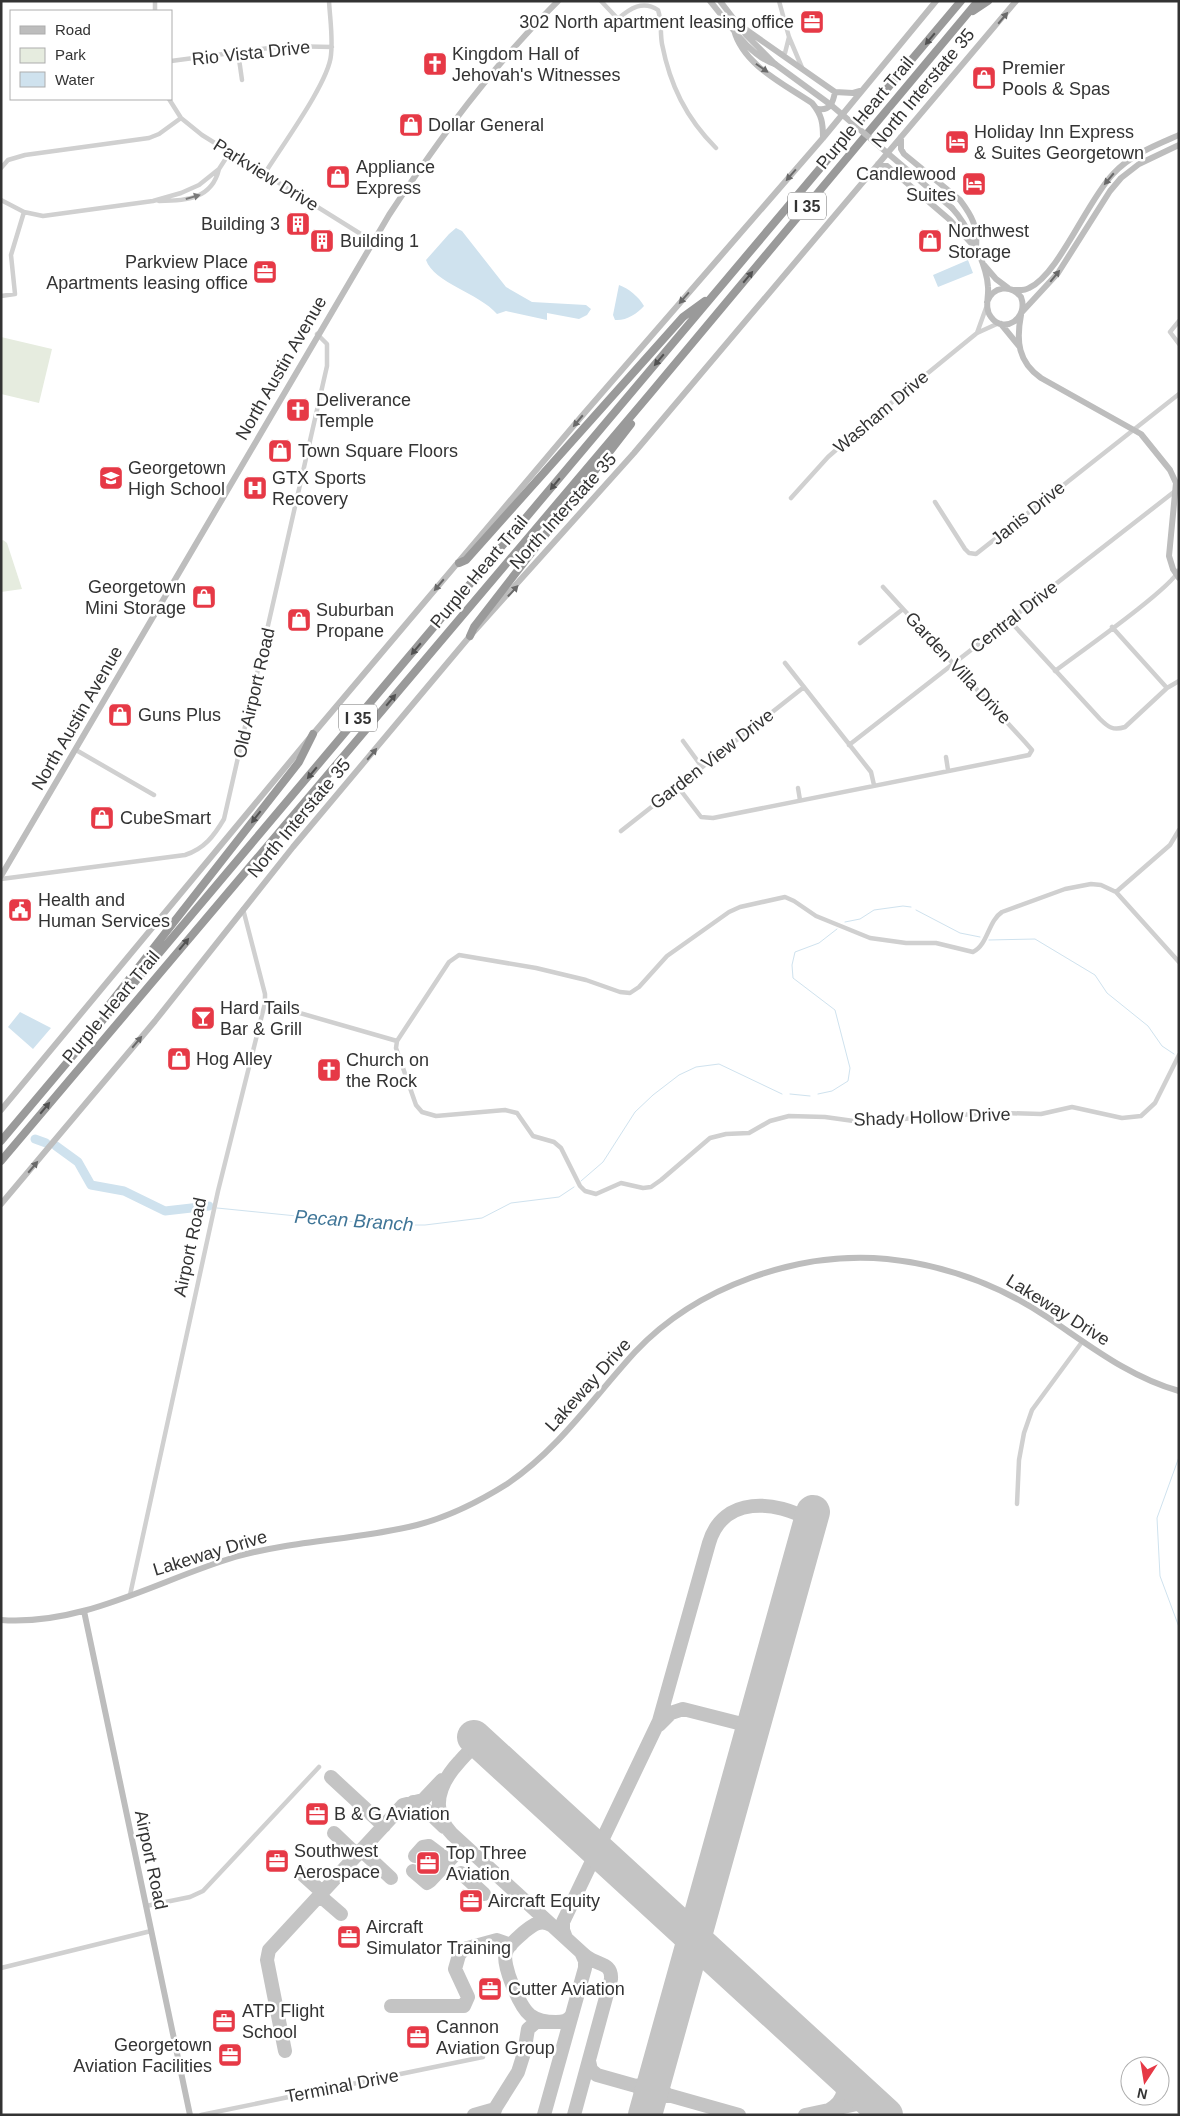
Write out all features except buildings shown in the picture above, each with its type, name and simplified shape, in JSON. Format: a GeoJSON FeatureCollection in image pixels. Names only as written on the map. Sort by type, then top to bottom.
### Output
{"type":"FeatureCollection","features":[{"type":"Feature","properties":{"kind":"highway","name":"Purple Heart Trail"},"geometry":{"type":"LineString","coordinates":[[1,1140],[961,1]]}},
{"type":"Feature","properties":{"kind":"highway","name":"Purple Heart Trail"},"geometry":{"type":"LineString","coordinates":[[1,1160],[649,395],[978,1]]}},
{"type":"Feature","properties":{"kind":"highway"},"geometry":{"type":"LineString","coordinates":[[965,17],[988,1]]}},
{"type":"Feature","properties":{"kind":"highway"},"geometry":{"type":"LineString","coordinates":[[459,563],[466,560],[683,317],[713,296]]}},
{"type":"Feature","properties":{"kind":"highway"},"geometry":{"type":"LineString","coordinates":[[470,636],[474,627],[646,405],[649,395]]}},
{"type":"Feature","properties":{"kind":"highway"},"geometry":{"type":"LineString","coordinates":[[87,1038],[93,1026],[299,762],[313,734]]}},
{"type":"Feature","properties":{"kind":"main road","name":"North Austin Avenue"},"geometry":{"type":"LineString","coordinates":[[1,878],[372,241],[445,132],[506,56],[558,1]]}},
{"type":"Feature","properties":{"kind":"main road"},"geometry":{"type":"LineString","coordinates":[[710,1],[734,30],[767,59],[831,104],[961,217],[982,263],[989,286],[987,304],[990,316],[1000,323],[1019,346],[1032,370],[1041,378],[1133,429],[1146,439],[1170,470],[1176,483],[1177,489],[1169,556],[1178,574]]}},
{"type":"Feature","properties":{"kind":"main road"},"geometry":{"type":"LineString","coordinates":[[720,1],[767,59]]}},
{"type":"Feature","properties":{"kind":"main road"},"geometry":{"type":"LineString","coordinates":[[2,1109],[313,734],[581,417],[823,138],[936,1]]}},
{"type":"Feature","properties":{"kind":"main road","name":"North Interstate 35"},"geometry":{"type":"LineString","coordinates":[[1,1204],[155,1021],[243,908],[470,636],[634,454],[1016,1]]}},
{"type":"Feature","properties":{"kind":"main road"},"geometry":{"type":"LineString","coordinates":[[738,24],[835,92],[853,93],[861,90]]}},
{"type":"Feature","properties":{"kind":"main road"},"geometry":{"type":"LineString","coordinates":[[734,30],[737,41],[754,63],[818,109],[823,125],[823,138]]}},
{"type":"Feature","properties":{"kind":"main road"},"geometry":{"type":"LineString","coordinates":[[818,109],[824,110],[830,107],[834,101],[835,92]]}},
{"type":"Feature","properties":{"kind":"main road"},"geometry":{"type":"LineString","coordinates":[[987,304],[992,293],[997,290],[1025,290],[1036,284],[1052,267],[1091,204],[1113,174],[1133,158],[1179,135]]}},
{"type":"Feature","properties":{"kind":"main road"},"geometry":{"type":"LineString","coordinates":[[901,137],[901,148],[904,154],[960,200],[967,209],[978,231],[976,249]]}},
{"type":"Feature","properties":{"kind":"main road"},"geometry":{"type":"LineString","coordinates":[[1000,323],[1012,322],[1055,277],[1110,191],[1121,178],[1138,164],[1179,145]]}},
{"type":"Feature","properties":{"kind":"main road"},"geometry":{"type":"LineString","coordinates":[[890,169],[891,162],[896,156],[904,154]]}},
{"type":"Feature","properties":{"kind":"main road"},"geometry":{"type":"LineString","coordinates":[[878,164],[890,169],[950,220],[976,249]]}},
{"type":"Feature","properties":{"kind":"main road"},"geometry":{"type":"LineString","coordinates":[[982,263],[996,279],[1021,297],[1018,333],[1019,346]]}},
{"type":"Feature","properties":{"kind":"main road","name":"Lakeway Drive"},"geometry":{"type":"LineString","coordinates":[[1,1620],[43,1619],[84,1611],[236,1557],[271,1548],[417,1525],[478,1500],[510,1482],[539,1460],[580,1418],[638,1349],[685,1311],[738,1283],[771,1271],[820,1261],[861,1258],[886,1259],[930,1266],[983,1282],[1016,1298],[1120,1366],[1178,1390]]}},
{"type":"Feature","properties":{"kind":"main road","name":"Airport Road"},"geometry":{"type":"LineString","coordinates":[[84,1611],[190,2115]]}},
{"type":"Feature","properties":{"kind":"street"},"geometry":{"type":"LineString","coordinates":[[154,1],[155,9]]}},
{"type":"Feature","properties":{"kind":"street"},"geometry":{"type":"LineString","coordinates":[[265,173],[324,78],[330,64],[332,47],[329,1]]}},
{"type":"Feature","properties":{"kind":"street"},"geometry":{"type":"LineString","coordinates":[[601,1],[618,19],[631,7],[640,3],[648,3],[658,10],[664,55],[670,80],[678,98],[699,130],[716,148]]}},
{"type":"Feature","properties":{"kind":"street"},"geometry":{"type":"LineString","coordinates":[[780,1],[789,37],[804,70]]}},
{"type":"Feature","properties":{"kind":"street"},"geometry":{"type":"LineString","coordinates":[[779,54],[785,53],[789,37]]}},
{"type":"Feature","properties":{"kind":"street","name":"Rio Vista Drive"},"geometry":{"type":"LineString","coordinates":[[172,61],[284,46],[332,47]]}},
{"type":"Feature","properties":{"kind":"street"},"geometry":{"type":"LineString","coordinates":[[238,52],[242,80]]}},
{"type":"Feature","properties":{"kind":"street","name":"Parkview Drive"},"geometry":{"type":"LineString","coordinates":[[170,100],[181,118],[202,135],[372,241]]}},
{"type":"Feature","properties":{"kind":"street"},"geometry":{"type":"LineString","coordinates":[[1,168],[8,160],[25,155],[149,138],[160,134],[181,118]]}},
{"type":"Feature","properties":{"kind":"street"},"geometry":{"type":"LineString","coordinates":[[1,200],[24,212],[43,216],[153,201],[181,201],[200,196],[214,182],[230,152]]}},
{"type":"Feature","properties":{"kind":"street"},"geometry":{"type":"LineString","coordinates":[[1133,158],[1138,164]]}},
{"type":"Feature","properties":{"kind":"street"},"geometry":{"type":"LineString","coordinates":[[153,201],[188,190],[220,169]]}},
{"type":"Feature","properties":{"kind":"street"},"geometry":{"type":"LineString","coordinates":[[1091,204],[1099,208]]}},
{"type":"Feature","properties":{"kind":"street"},"geometry":{"type":"LineString","coordinates":[[1,296],[15,294],[11,255],[24,212]]}},
{"type":"Feature","properties":{"kind":"street"},"geometry":{"type":"LineString","coordinates":[[1060,253],[1068,257]]}},
{"type":"Feature","properties":{"kind":"street","name":"Washam Drive"},"geometry":{"type":"LineString","coordinates":[[977,333],[987,304]]}},
{"type":"Feature","properties":{"kind":"street"},"geometry":{"type":"LineString","coordinates":[[1179,321],[1170,332],[1179,344]]}},
{"type":"Feature","properties":{"kind":"street","name":"Washam Drive"},"geometry":{"type":"LineString","coordinates":[[791,498],[828,457],[977,333],[1000,323]]}},
{"type":"Feature","properties":{"kind":"street","name":"Old Airport Road"},"geometry":{"type":"LineString","coordinates":[[1,878],[184,855],[204,846],[224,819],[327,366],[327,344],[318,334]]}},
{"type":"Feature","properties":{"kind":"street"},"geometry":{"type":"LineString","coordinates":[[1133,429],[1179,394]]}},
{"type":"Feature","properties":{"kind":"street","name":"Janis Drive"},"geometry":{"type":"LineString","coordinates":[[936,502],[965,549],[969,553],[976,554],[1133,429]]}},
{"type":"Feature","properties":{"kind":"street","name":"Central Drive"},"geometry":{"type":"LineString","coordinates":[[849,745],[1177,489]]}},
{"type":"Feature","properties":{"kind":"street"},"geometry":{"type":"LineString","coordinates":[[1055,671],[1178,574]]}},
{"type":"Feature","properties":{"kind":"street","name":"Garden Villa Drive"},"geometry":{"type":"LineString","coordinates":[[883,588],[1032,750],[1029,755],[1020,758],[948,770]]}},
{"type":"Feature","properties":{"kind":"street"},"geometry":{"type":"LineString","coordinates":[[860,643],[903,609]]}},
{"type":"Feature","properties":{"kind":"street"},"geometry":{"type":"LineString","coordinates":[[1009,620],[1106,725],[1118,729],[1131,722],[1167,688],[1179,681]]}},
{"type":"Feature","properties":{"kind":"street"},"geometry":{"type":"LineString","coordinates":[[1112,627],[1167,688]]}},
{"type":"Feature","properties":{"kind":"street"},"geometry":{"type":"LineString","coordinates":[[785,663],[871,772],[874,785]]}},
{"type":"Feature","properties":{"kind":"street","name":"Garden View Drive"},"geometry":{"type":"LineString","coordinates":[[621,831],[804,687]]}},
{"type":"Feature","properties":{"kind":"street"},"geometry":{"type":"LineString","coordinates":[[683,741],[702,767]]}},
{"type":"Feature","properties":{"kind":"street"},"geometry":{"type":"LineString","coordinates":[[76,750],[154,795]]}},
{"type":"Feature","properties":{"kind":"street"},"geometry":{"type":"LineString","coordinates":[[678,787],[698,814],[707,818],[948,770],[946,757]]}},
{"type":"Feature","properties":{"kind":"street"},"geometry":{"type":"LineString","coordinates":[[798,788],[800,800]]}},
{"type":"Feature","properties":{"kind":"street"},"geometry":{"type":"LineString","coordinates":[[1116,892],[1170,845],[1179,830]]}},
{"type":"Feature","properties":{"kind":"street"},"geometry":{"type":"LineString","coordinates":[[265,1003],[397,1041],[449,962],[459,955],[536,968],[586,980],[620,992],[630,993],[639,988],[667,956],[710,924],[740,907],[782,898],[794,901],[816,916],[870,938],[906,943],[936,943],[973,952],[979,948],[994,919],[1002,912],[1076,886],[1101,885],[1116,892],[1179,962]]}},
{"type":"Feature","properties":{"kind":"street","name":"Airport Road"},"geometry":{"type":"LineString","coordinates":[[130,1595],[218,1191],[265,1003],[265,994],[243,908]]}},
{"type":"Feature","properties":{"kind":"street","name":"Shady Hollow Drive"},"geometry":{"type":"LineString","coordinates":[[397,1041],[397,1053],[403,1071],[416,1104],[422,1112],[436,1116],[513,1111],[520,1115],[527,1130],[533,1136],[554,1142],[561,1148],[575,1178],[583,1189],[589,1193],[596,1194],[621,1183],[648,1188],[661,1180],[710,1138],[726,1134],[749,1133],[770,1121],[789,1116],[825,1117],[868,1123],[931,1116],[1004,1113],[1041,1114],[1060,1108],[1076,1107],[1122,1118],[1141,1116],[1146,1114],[1155,1103],[1179,1055]]}},
{"type":"Feature","properties":{"kind":"street"},"geometry":{"type":"LineString","coordinates":[[1017,1504],[1019,1460],[1024,1433],[1032,1410],[1082,1342]]}},
{"type":"Feature","properties":{"kind":"street"},"geometry":{"type":"LineString","coordinates":[[146,1906],[190,1897],[203,1891],[320,1766]]}},
{"type":"Feature","properties":{"kind":"street"},"geometry":{"type":"LineString","coordinates":[[1,1968],[151,1932]]}},
{"type":"Feature","properties":{"kind":"street","name":"Terminal Drive"},"geometry":{"type":"LineString","coordinates":[[201,2115],[483,2057]]}},
{"type":"Feature","properties":{"kind":"green space"},"geometry":{"type":"Polygon","coordinates":[[[1,337],[52,349],[39,403],[1,394],[1,337]]]}},
{"type":"Feature","properties":{"kind":"green space"},"geometry":{"type":"Polygon","coordinates":[[[3,540],[7,543],[22,589],[1,592],[1,541],[3,540]]]}},
{"type":"Feature","properties":{"kind":"water"},"geometry":{"type":"Polygon","coordinates":[[[456,228],[462,231],[506,287],[532,302],[586,305],[591,309],[587,315],[579,319],[547,313],[547,320],[506,311],[497,314],[479,300],[447,282],[431,268],[426,260],[456,228]]]}},
{"type":"Feature","properties":{"kind":"water"},"geometry":{"type":"Polygon","coordinates":[[[968,260],[973,273],[938,287],[933,275],[968,260]]]}},
{"type":"Feature","properties":{"kind":"water"},"geometry":{"type":"Polygon","coordinates":[[[619,285],[633,293],[644,306],[631,316],[615,320],[613,315],[619,285]]]}},
{"type":"Feature","properties":{"kind":"water"},"geometry":{"type":"Polygon","coordinates":[[[20,1012],[51,1028],[33,1049],[8,1027],[20,1012]]]}},
{"type":"Feature","properties":{"kind":"waterway","name":"Pecan Branch"},"geometry":{"type":"LineString","coordinates":[[845,922],[860,919],[874,910],[903,906],[911,907]]}},
{"type":"Feature","properties":{"kind":"waterway","name":"Pecan Branch"},"geometry":{"type":"LineString","coordinates":[[916,910],[960,933],[980,937]]}},
{"type":"Feature","properties":{"kind":"waterway","name":"Pecan Branch"},"geometry":{"type":"LineString","coordinates":[[818,1094],[832,1091],[848,1081],[850,1068],[835,1010],[793,978],[792,965],[795,952],[819,943],[837,929]]}},
{"type":"Feature","properties":{"kind":"waterway","name":"Pecan Branch"},"geometry":{"type":"LineString","coordinates":[[989,940],[1035,939],[1095,975],[1107,993],[1148,1026],[1162,1046],[1174,1054]]}},
{"type":"Feature","properties":{"kind":"waterway","name":"Pecan Branch"},"geometry":{"type":"LineString","coordinates":[[581,1181],[603,1162],[635,1112],[679,1075],[696,1067],[719,1064],[782,1094]]}},
{"type":"Feature","properties":{"kind":"waterway","name":"Pecan Branch"},"geometry":{"type":"LineString","coordinates":[[790,1094],[810,1096]]}},
{"type":"Feature","properties":{"kind":"waterway","name":"Pecan Branch"},"geometry":{"type":"LineString","coordinates":[[35,1139],[46,1143]]}},
{"type":"Feature","properties":{"kind":"waterway","name":"Pecan Branch"},"geometry":{"type":"LineString","coordinates":[[56,1146],[78,1162],[91,1185],[124,1191],[165,1211],[209,1206]]}},
{"type":"Feature","properties":{"kind":"waterway","name":"Pecan Branch"},"geometry":{"type":"LineString","coordinates":[[217,1208],[386,1225],[425,1225],[482,1218],[511,1203],[559,1197],[574,1187]]}},
{"type":"Feature","properties":{"kind":"waterway","name":"Pecan Branch"},"geometry":{"type":"LineString","coordinates":[[1179,1457],[1157,1518],[1160,1576],[1179,1627]]}},
{"type":"Feature","properties":{"kind":"taxiway"},"geometry":{"type":"LineString","coordinates":[[566,1938],[563,1922],[659,1721],[709,1543],[716,1527],[726,1516],[738,1509],[752,1506],[782,1509],[811,1521]]}},
{"type":"Feature","properties":{"kind":"taxiway"},"geometry":{"type":"LineString","coordinates":[[659,1725],[671,1713],[683,1709],[742,1724],[748,1729],[749,1741]]}},
{"type":"Feature","properties":{"kind":"taxiway"},"geometry":{"type":"LineString","coordinates":[[742,1724],[751,1722],[757,1713]]}},
{"type":"Feature","properties":{"kind":"taxiway"},"geometry":{"type":"LineString","coordinates":[[483,1745],[472,1749],[464,1756],[446,1779],[439,1797],[441,1816],[445,1825],[452,1834],[582,1953],[606,1966],[611,1974],[574,2115]]}},
{"type":"Feature","properties":{"kind":"taxiway"},"geometry":{"type":"LineString","coordinates":[[331,1777],[384,1826]]}},
{"type":"Feature","properties":{"kind":"taxiway"},"geometry":{"type":"LineString","coordinates":[[285,2051],[267,1960],[269,1950],[403,1805],[423,1800],[442,1780]]}},
{"type":"Feature","properties":{"kind":"taxiway"},"geometry":{"type":"LineString","coordinates":[[413,1802],[422,1806],[444,1827]]}},
{"type":"Feature","properties":{"kind":"taxiway"},"geometry":{"type":"LineString","coordinates":[[334,1833],[357,1855]]}},
{"type":"Feature","properties":{"kind":"taxiway"},"geometry":{"type":"LineString","coordinates":[[413,1871],[427,1883],[464,1845]]}},
{"type":"Feature","properties":{"kind":"taxiway"},"geometry":{"type":"LineString","coordinates":[[415,1856],[423,1847],[429,1846],[449,1861]]}},
{"type":"Feature","properties":{"kind":"taxiway"},"geometry":{"type":"LineString","coordinates":[[361,1850],[391,1878]]}},
{"type":"Feature","properties":{"kind":"taxiway"},"geometry":{"type":"LineString","coordinates":[[461,1873],[484,1894]]}},
{"type":"Feature","properties":{"kind":"taxiway"},"geometry":{"type":"LineString","coordinates":[[302,1874],[322,1892]]}},
{"type":"Feature","properties":{"kind":"taxiway"},"geometry":{"type":"LineString","coordinates":[[319,1895],[341,1914]]}},
{"type":"Feature","properties":{"kind":"taxiway"},"geometry":{"type":"LineString","coordinates":[[551,1925],[547,1923],[537,1924],[527,1929],[516,1939],[506,1952],[506,1966],[517,1995],[530,2015],[536,2019],[549,2022],[565,2021],[572,2015]]}},
{"type":"Feature","properties":{"kind":"taxiway"},"geometry":{"type":"LineString","coordinates":[[391,2006],[464,2006],[468,1997],[455,1969],[459,1955],[464,1949],[497,1940],[511,1945]]}},
{"type":"Feature","properties":{"kind":"taxiway"},"geometry":{"type":"LineString","coordinates":[[544,2115],[585,1968],[585,1961],[581,1952]]}},
{"type":"Feature","properties":{"kind":"taxiway"},"geometry":{"type":"LineString","coordinates":[[493,2115],[518,2072],[524,2053],[528,2029],[536,2022],[546,2022]]}},
{"type":"Feature","properties":{"kind":"taxiway"},"geometry":{"type":"LineString","coordinates":[[589,2061],[591,2070],[597,2075],[739,2115]]}},
{"type":"Feature","properties":{"kind":"taxiway"},"geometry":{"type":"LineString","coordinates":[[829,2110],[839,2101],[843,2091],[842,2080],[836,2069]]}},
{"type":"Feature","properties":{"kind":"taxiway"},"geometry":{"type":"LineString","coordinates":[[657,2071],[659,2088],[668,2095],[655,2098],[647,2110],[645,2094],[636,2086],[649,2083],[657,2071]]}},
{"type":"Feature","properties":{"kind":"taxiway"},"geometry":{"type":"LineString","coordinates":[[805,2115],[862,2103],[869,2104],[880,2110]]}},
{"type":"Feature","properties":{"kind":"taxiway"},"geometry":{"type":"LineString","coordinates":[[474,2115],[495,2109]]}},
{"type":"Feature","properties":{"kind":"runway"},"geometry":{"type":"LineString","coordinates":[[645,2115],[813,1512]]}},
{"type":"Feature","properties":{"kind":"runway"},"geometry":{"type":"LineString","coordinates":[[474,1737],[886,2115]]}},
{"type":"Feature","properties":{"kind":"place","name":"302 North apartment leasing office"},"geometry":{"type":"Point","coordinates":[812,22]}},
{"type":"Feature","properties":{"kind":"place","name":"Kingdom Hall of Jehovah's Witnesses"},"geometry":{"type":"Point","coordinates":[435,64]}},
{"type":"Feature","properties":{"kind":"place","name":"Premier Pools & Spas"},"geometry":{"type":"Point","coordinates":[984,78]}},
{"type":"Feature","properties":{"kind":"place","name":"Dollar General"},"geometry":{"type":"Point","coordinates":[411,125]}},
{"type":"Feature","properties":{"kind":"place","name":"Holiday Inn Express & Suites Georgetown"},"geometry":{"type":"Point","coordinates":[957,142]}},
{"type":"Feature","properties":{"kind":"place","name":"Appliance Express"},"geometry":{"type":"Point","coordinates":[338,177]}},
{"type":"Feature","properties":{"kind":"place","name":"Candlewood Suites"},"geometry":{"type":"Point","coordinates":[974,184]}},
{"type":"Feature","properties":{"kind":"place","name":"Building 3"},"geometry":{"type":"Point","coordinates":[298,224]}},
{"type":"Feature","properties":{"kind":"place","name":"Building 1"},"geometry":{"type":"Point","coordinates":[322,241]}},
{"type":"Feature","properties":{"kind":"place","name":"Northwest Storage"},"geometry":{"type":"Point","coordinates":[930,241]}},
{"type":"Feature","properties":{"kind":"place","name":"Parkview Place Apartments leasing office"},"geometry":{"type":"Point","coordinates":[265,272]}},
{"type":"Feature","properties":{"kind":"place","name":"Deliverance Temple"},"geometry":{"type":"Point","coordinates":[298,410]}},
{"type":"Feature","properties":{"kind":"place","name":"Town Square Floors"},"geometry":{"type":"Point","coordinates":[280,451]}},
{"type":"Feature","properties":{"kind":"place","name":"Georgetown High School"},"geometry":{"type":"Point","coordinates":[111,478]}},
{"type":"Feature","properties":{"kind":"place","name":"GTX Sports Recovery"},"geometry":{"type":"Point","coordinates":[255,488]}},
{"type":"Feature","properties":{"kind":"place","name":"Georgetown Mini Storage"},"geometry":{"type":"Point","coordinates":[204,597]}},
{"type":"Feature","properties":{"kind":"place","name":"Suburban Propane"},"geometry":{"type":"Point","coordinates":[299,620]}},
{"type":"Feature","properties":{"kind":"place","name":"Guns Plus"},"geometry":{"type":"Point","coordinates":[120,715]}},
{"type":"Feature","properties":{"kind":"place","name":"CubeSmart"},"geometry":{"type":"Point","coordinates":[102,818]}},
{"type":"Feature","properties":{"kind":"place","name":"Health and Human Services"},"geometry":{"type":"Point","coordinates":[20,910]}},
{"type":"Feature","properties":{"kind":"place","name":"Hard Tails Bar & Grill"},"geometry":{"type":"Point","coordinates":[203,1018]}},
{"type":"Feature","properties":{"kind":"place","name":"Hog Alley"},"geometry":{"type":"Point","coordinates":[179,1059]}},
{"type":"Feature","properties":{"kind":"place","name":"Church on the Rock"},"geometry":{"type":"Point","coordinates":[329,1070]}},
{"type":"Feature","properties":{"kind":"place","name":"B & G Aviation"},"geometry":{"type":"Point","coordinates":[317,1814]}},
{"type":"Feature","properties":{"kind":"place","name":"Southwest Aerospace"},"geometry":{"type":"Point","coordinates":[277,1861]}},
{"type":"Feature","properties":{"kind":"place","name":"Top Three Aviation"},"geometry":{"type":"Point","coordinates":[428,1863]}},
{"type":"Feature","properties":{"kind":"place","name":"Aircraft Equity"},"geometry":{"type":"Point","coordinates":[471,1901]}},
{"type":"Feature","properties":{"kind":"place","name":"Aircraft Simulator Training"},"geometry":{"type":"Point","coordinates":[349,1937]}},
{"type":"Feature","properties":{"kind":"place","name":"Cutter Aviation"},"geometry":{"type":"Point","coordinates":[490,1989]}},
{"type":"Feature","properties":{"kind":"place","name":"ATP Flight School"},"geometry":{"type":"Point","coordinates":[224,2021]}},
{"type":"Feature","properties":{"kind":"place","name":"Cannon Aviation Group"},"geometry":{"type":"Point","coordinates":[418,2037]}},
{"type":"Feature","properties":{"kind":"place","name":"Georgetown Aviation Facilities"},"geometry":{"type":"Point","coordinates":[230,2055]}}]}
